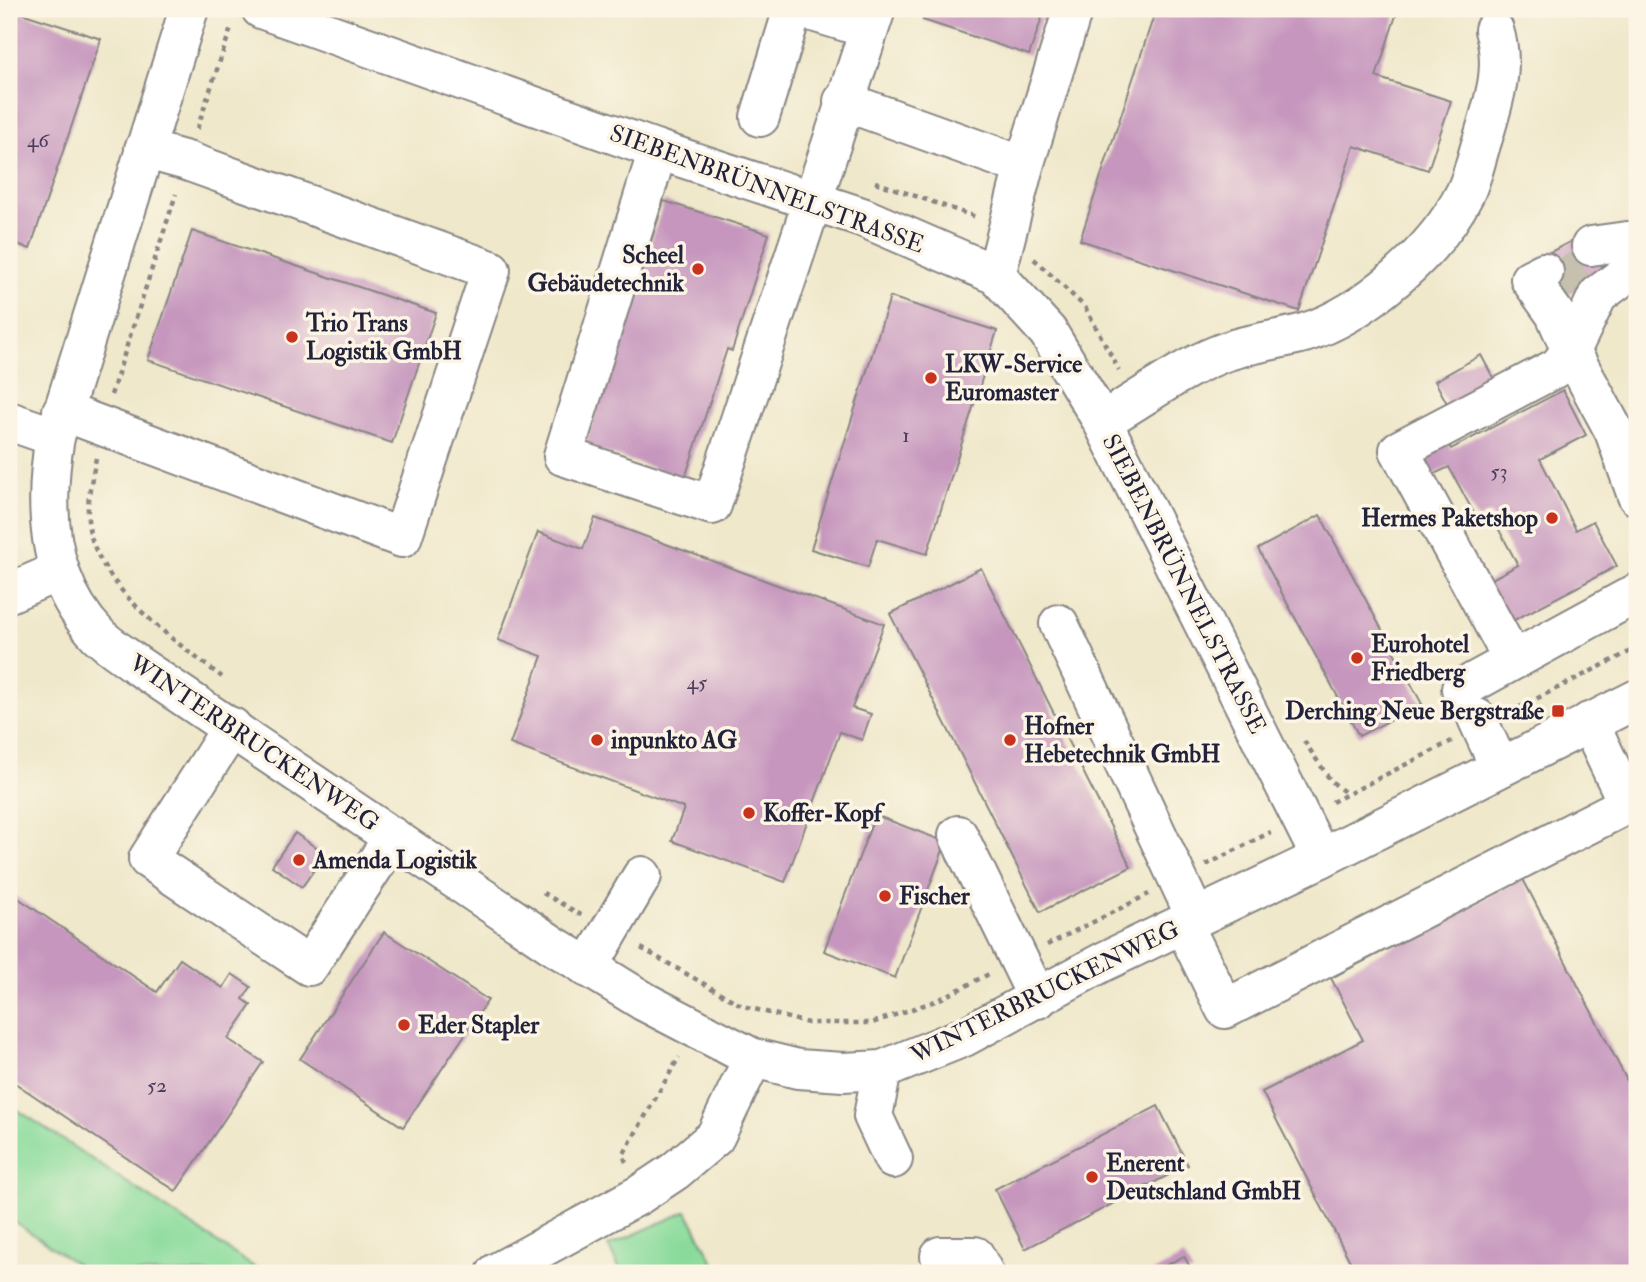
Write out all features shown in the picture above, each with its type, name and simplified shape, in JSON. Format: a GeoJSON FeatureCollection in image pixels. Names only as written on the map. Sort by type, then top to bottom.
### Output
{"type":"FeatureCollection","features":[{"type":"Feature","properties":{"kind":"street","name":"WINTERBRUCKENWEG"},"geometry":{"type":"LineString","coordinates":[[189,9],[59,424],[48,479],[51,546],[59,571],[77,608],[99,635],[137,665],[588,968],[696,1031],[753,1058],[798,1069],[844,1072],[883,1070],[964,1037],[1103,962],[1321,858],[1499,766],[1637,699]]}},
{"type":"Feature","properties":{"kind":"street"},"geometry":{"type":"LineString","coordinates":[[760,117],[793,9]]}},
{"type":"Feature","properties":{"kind":"street"},"geometry":{"type":"LineString","coordinates":[[658,150],[563,456],[712,505],[872,19],[803,9]]}},
{"type":"Feature","properties":{"kind":"street"},"geometry":{"type":"LineString","coordinates":[[996,275],[1008,238],[1024,166],[1073,9]]}},
{"type":"Feature","properties":{"kind":"street","name":"SIEBENBRÜNNELSTRASSE"},"geometry":{"type":"LineString","coordinates":[[247,14],[862,217],[996,275],[1048,332],[1102,421],[1321,858]]}},
{"type":"Feature","properties":{"kind":"street"},"geometry":{"type":"LineString","coordinates":[[1102,421],[1216,355],[1257,342],[1304,332],[1344,315],[1395,278],[1430,245],[1465,193],[1499,87],[1500,50],[1494,30]]}},
{"type":"Feature","properties":{"kind":"street"},"geometry":{"type":"LineString","coordinates":[[843,101],[1024,166]]}},
{"type":"Feature","properties":{"kind":"street"},"geometry":{"type":"LineString","coordinates":[[9,421],[101,427],[402,538],[491,270],[187,161],[144,149]]}},
{"type":"Feature","properties":{"kind":"street"},"geometry":{"type":"LineString","coordinates":[[1513,660],[1399,450],[1558,367],[1571,351],[1618,252]]}},
{"type":"Feature","properties":{"kind":"street"},"geometry":{"type":"LineString","coordinates":[[1544,283],[1571,351],[1614,431],[1637,496]]}},
{"type":"Feature","properties":{"kind":"street"},"geometry":{"type":"LineString","coordinates":[[9,593],[59,571]]}},
{"type":"Feature","properties":{"kind":"street"},"geometry":{"type":"LineString","coordinates":[[1499,766],[1473,711],[1513,660],[1637,593]]}},
{"type":"Feature","properties":{"kind":"street"},"geometry":{"type":"LineString","coordinates":[[1059,624],[1177,880],[1189,921],[1226,1009],[1632,814],[1589,722]]}},
{"type":"Feature","properties":{"kind":"street"},"geometry":{"type":"LineString","coordinates":[[233,727],[176,793],[148,859],[309,966],[393,837]]}},
{"type":"Feature","properties":{"kind":"street"},"geometry":{"type":"LineString","coordinates":[[958,835],[1038,999]]}},
{"type":"Feature","properties":{"kind":"street"},"geometry":{"type":"LineString","coordinates":[[588,968],[642,876]]}},
{"type":"Feature","properties":{"kind":"street"},"geometry":{"type":"LineString","coordinates":[[496,1273],[639,1195],[675,1171],[715,1137],[753,1058]]}},
{"type":"Feature","properties":{"kind":"street"},"geometry":{"type":"LineString","coordinates":[[883,1070],[873,1116],[893,1159]]}},
{"type":"Feature","properties":{"kind":"street"},"geometry":{"type":"LineString","coordinates":[[940,1256],[975,1256],[984,1273]]}},
{"type":"Feature","properties":{"kind":"path"},"geometry":{"type":"LineString","coordinates":[[231,684],[159,629],[110,577],[89,528],[90,486],[101,427],[187,161],[247,14]]}},
{"type":"Feature","properties":{"kind":"path"},"geometry":{"type":"LineString","coordinates":[[871,181],[974,216],[1008,238],[1052,274],[1084,307],[1135,402]]}},
{"type":"Feature","properties":{"kind":"path"},"geometry":{"type":"LineString","coordinates":[[539,891],[743,1006],[808,1023],[872,1023],[938,1000],[1347,794],[1473,711],[1637,648]]}},
{"type":"Feature","properties":{"kind":"path"},"geometry":{"type":"LineString","coordinates":[[1299,730],[1331,781],[1347,794]]}},
{"type":"Feature","properties":{"kind":"path"},"geometry":{"type":"LineString","coordinates":[[639,1195],[623,1155],[720,991]]}},
{"type":"Feature","properties":{"kind":"green space"},"geometry":{"type":"Polygon","coordinates":[[[9,1104],[263,1273],[89,1273],[9,1218],[9,1104]]]}},
{"type":"Feature","properties":{"kind":"green space"},"geometry":{"type":"Polygon","coordinates":[[[687,1211],[719,1273],[622,1273],[608,1246],[687,1211]]]}},
{"type":"Feature","properties":{"kind":"building"},"geometry":{"type":"Polygon","coordinates":[[[9,9],[101,39],[30,249],[9,241],[9,9]]]}},
{"type":"Feature","properties":{"kind":"building"},"geometry":{"type":"Polygon","coordinates":[[[927,9],[1045,9],[1029,55],[923,20],[927,9]]]}},
{"type":"Feature","properties":{"kind":"building"},"geometry":{"type":"Polygon","coordinates":[[[1156,9],[1398,9],[1376,77],[1451,101],[1428,170],[1354,146],[1299,311],[1080,240],[1156,9]]]}},
{"type":"Feature","properties":{"kind":"building"},"geometry":{"type":"Polygon","coordinates":[[[664,201],[769,234],[732,351],[727,349],[685,478],[585,446],[664,201]]]}},
{"type":"Feature","properties":{"kind":"building","name":"Trio Trans Logistik GmbH"},"geometry":{"type":"Polygon","coordinates":[[[192,231],[436,313],[392,443],[148,360],[192,231]]]}},
{"type":"Feature","properties":{"kind":"building"},"geometry":{"type":"Polygon","coordinates":[[[1585,234],[1606,274],[1558,300],[1537,259],[1585,234]]]}},
{"type":"Feature","properties":{"kind":"building"},"geometry":{"type":"Polygon","coordinates":[[[890,297],[997,331],[927,554],[877,539],[868,567],[811,549],[890,297]]]}},
{"type":"Feature","properties":{"kind":"building"},"geometry":{"type":"Polygon","coordinates":[[[1481,355],[1497,385],[1451,411],[1435,381],[1481,355]]]}},
{"type":"Feature","properties":{"kind":"building"},"geometry":{"type":"Polygon","coordinates":[[[1563,390],[1586,435],[1540,459],[1576,530],[1593,521],[1617,566],[1497,629],[1475,588],[1518,565],[1490,513],[1477,519],[1449,467],[1430,476],[1416,449],[1447,441],[1451,449],[1563,390]]]}},
{"type":"Feature","properties":{"kind":"building","name":"Eurohotel Friedberg"},"geometry":{"type":"Polygon","coordinates":[[[1320,515],[1422,704],[1359,736],[1258,549],[1320,515]]]}},
{"type":"Feature","properties":{"kind":"building"},"geometry":{"type":"Polygon","coordinates":[[[595,518],[884,624],[852,708],[871,714],[862,740],[840,732],[785,882],[672,841],[684,808],[510,744],[542,656],[498,640],[538,532],[583,549],[595,518]]]}},
{"type":"Feature","properties":{"kind":"building","name":"Hofner Hebetechnik GmbH"},"geometry":{"type":"Polygon","coordinates":[[[981,568],[1131,867],[1040,912],[890,614],[981,568]]]}},
{"type":"Feature","properties":{"kind":"building","name":"Fischer"},"geometry":{"type":"Polygon","coordinates":[[[875,815],[946,842],[895,978],[824,951],[875,815]]]}},
{"type":"Feature","properties":{"kind":"building"},"geometry":{"type":"Polygon","coordinates":[[[295,833],[325,854],[302,887],[272,866],[295,833]]]}},
{"type":"Feature","properties":{"kind":"building"},"geometry":{"type":"Polygon","coordinates":[[[1523,879],[1637,1100],[1637,1273],[1356,1273],[1262,1092],[1363,1040],[1331,978],[1523,879]]]}},
{"type":"Feature","properties":{"kind":"building"},"geometry":{"type":"Polygon","coordinates":[[[12,894],[157,992],[180,959],[223,988],[232,974],[251,987],[243,999],[251,1005],[228,1039],[263,1062],[176,1191],[9,1079],[9,898],[12,894]]]}},
{"type":"Feature","properties":{"kind":"building"},"geometry":{"type":"Polygon","coordinates":[[[384,932],[488,1000],[403,1127],[300,1059],[384,932]]]}},
{"type":"Feature","properties":{"kind":"building","name":"Enerent Deutschland GmbH"},"geometry":{"type":"Polygon","coordinates":[[[1158,1106],[1188,1165],[1025,1249],[995,1189],[1158,1106]]]}},
{"type":"Feature","properties":{"kind":"building"},"geometry":{"type":"Polygon","coordinates":[[[1184,1256],[1193,1273],[1151,1273],[1184,1256]]]}},
{"type":"Feature","properties":{"kind":"tunnel"},"geometry":{"type":"LineString","coordinates":[[1550,285],[1598,259]]}},
{"type":"Feature","properties":{"kind":"place","name":"Scheel Gebäudetechnik"},"geometry":{"type":"Point","coordinates":[698,269]}},
{"type":"Feature","properties":{"kind":"place","name":"Trio Trans Logistik GmbH"},"geometry":{"type":"Point","coordinates":[292,337]}},
{"type":"Feature","properties":{"kind":"place","name":"LKW-Service Euromaster"},"geometry":{"type":"Point","coordinates":[931,378]}},
{"type":"Feature","properties":{"kind":"place","name":"Hermes Paketshop"},"geometry":{"type":"Point","coordinates":[1552,518]}},
{"type":"Feature","properties":{"kind":"place","name":"Eurohotel Friedberg"},"geometry":{"type":"Point","coordinates":[1357,658]}},
{"type":"Feature","properties":{"kind":"place","name":"Derching Neue Bergstraße"},"geometry":{"type":"Point","coordinates":[1558,711]}},
{"type":"Feature","properties":{"kind":"place","name":"inpunkto AG"},"geometry":{"type":"Point","coordinates":[597,740]}},
{"type":"Feature","properties":{"kind":"place","name":"Hofner Hebetechnik GmbH"},"geometry":{"type":"Point","coordinates":[1010,740]}},
{"type":"Feature","properties":{"kind":"place","name":"Koffer-Kopf"},"geometry":{"type":"Point","coordinates":[749,813]}},
{"type":"Feature","properties":{"kind":"place","name":"Amenda Logistik"},"geometry":{"type":"Point","coordinates":[299,860]}},
{"type":"Feature","properties":{"kind":"place","name":"Fischer"},"geometry":{"type":"Point","coordinates":[885,896]}},
{"type":"Feature","properties":{"kind":"place","name":"Eder Stapler"},"geometry":{"type":"Point","coordinates":[404,1025]}},
{"type":"Feature","properties":{"kind":"place","name":"Enerent Deutschland GmbH"},"geometry":{"type":"Point","coordinates":[1092,1177]}}]}
